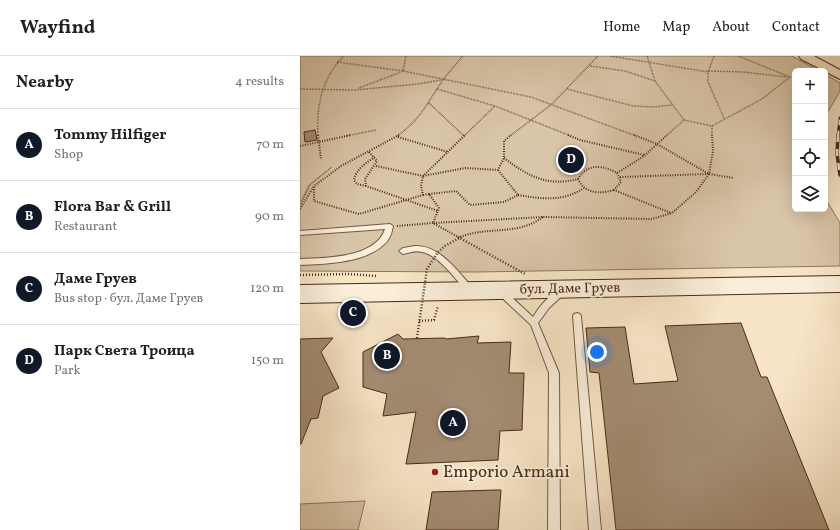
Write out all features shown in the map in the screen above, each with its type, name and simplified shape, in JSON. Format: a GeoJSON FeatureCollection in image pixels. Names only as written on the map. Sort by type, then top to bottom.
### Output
{"type":"FeatureCollection","features":[{"type":"Feature","properties":{"kind":"main road"},"geometry":{"type":"LineString","coordinates":[[809,58],[840,76]]}},
{"type":"Feature","properties":{"kind":"main road","name":"бул. Даме Груев"},"geometry":{"type":"LineString","coordinates":[[300,294],[836,284]]}},
{"type":"Feature","properties":{"kind":"lane"},"geometry":{"type":"LineString","coordinates":[[300,233],[390,226],[385,239],[374,248],[350,257],[300,262]]}},
{"type":"Feature","properties":{"kind":"lane"},"geometry":{"type":"LineString","coordinates":[[403,251],[422,249],[434,254],[448,266],[471,291]]}},
{"type":"Feature","properties":{"kind":"lane"},"geometry":{"type":"LineString","coordinates":[[534,323],[541,310],[552,298],[565,290]]}},
{"type":"Feature","properties":{"kind":"lane"},"geometry":{"type":"LineString","coordinates":[[499,291],[534,323],[554,373],[554,530]]}},
{"type":"Feature","properties":{"kind":"lane"},"geometry":{"type":"LineString","coordinates":[[576,316],[596,530]]}},
{"type":"Feature","properties":{"kind":"path"},"geometry":{"type":"LineString","coordinates":[[321,159],[316,126],[318,104],[322,89],[337,62],[344,56]]}},
{"type":"Feature","properties":{"kind":"path"},"geometry":{"type":"LineString","coordinates":[[403,72],[406,56]]}},
{"type":"Feature","properties":{"kind":"path"},"geometry":{"type":"LineString","coordinates":[[300,208],[314,186],[340,166],[398,136],[414,123],[429,103],[443,80],[463,56]]}},
{"type":"Feature","properties":{"kind":"path"},"geometry":{"type":"LineString","coordinates":[[498,170],[504,158],[504,141],[552,104],[598,56]]}},
{"type":"Feature","properties":{"kind":"path"},"geometry":{"type":"LineString","coordinates":[[610,56],[708,72],[743,72],[790,77]]}},
{"type":"Feature","properties":{"kind":"path"},"geometry":{"type":"LineString","coordinates":[[647,56],[655,81],[684,120],[712,126],[724,118],[762,99],[778,88],[790,77]]}},
{"type":"Feature","properties":{"kind":"path"},"geometry":{"type":"LineString","coordinates":[[714,56],[708,72],[708,82],[724,118]]}},
{"type":"Feature","properties":{"kind":"path"},"geometry":{"type":"LineString","coordinates":[[738,56],[790,77]]}},
{"type":"Feature","properties":{"kind":"path"},"geometry":{"type":"LineString","coordinates":[[337,62],[463,82],[531,97],[657,144],[709,174]]}},
{"type":"Feature","properties":{"kind":"path"},"geometry":{"type":"LineString","coordinates":[[589,66],[625,71],[655,81]]}},
{"type":"Feature","properties":{"kind":"path"},"geometry":{"type":"LineString","coordinates":[[355,90],[403,72]]}},
{"type":"Feature","properties":{"kind":"path"},"geometry":{"type":"LineString","coordinates":[[300,89],[355,90],[443,80]]}},
{"type":"Feature","properties":{"kind":"path"},"geometry":{"type":"LineString","coordinates":[[566,89],[633,106],[654,107],[672,105]]}},
{"type":"Feature","properties":{"kind":"path"},"geometry":{"type":"LineString","coordinates":[[437,90],[496,106],[580,140],[644,156]]}},
{"type":"Feature","properties":{"kind":"path"},"geometry":{"type":"LineString","coordinates":[[429,103],[464,136]]}},
{"type":"Feature","properties":{"kind":"path"},"geometry":{"type":"LineString","coordinates":[[423,195],[421,186],[423,176],[496,106]]}},
{"type":"Feature","properties":{"kind":"path"},"geometry":{"type":"LineString","coordinates":[[617,172],[644,156],[684,120]]}},
{"type":"Feature","properties":{"kind":"path"},"geometry":{"type":"LineString","coordinates":[[390,226],[543,217],[652,219],[672,213],[696,192],[709,174],[713,152],[712,126]]}},
{"type":"Feature","properties":{"kind":"path"},"geometry":{"type":"LineString","coordinates":[[300,146],[376,130]]}},
{"type":"Feature","properties":{"kind":"path"},"geometry":{"type":"LineString","coordinates":[[398,136],[448,152]]}},
{"type":"Feature","properties":{"kind":"path"},"geometry":{"type":"LineString","coordinates":[[366,186],[365,179],[368,172],[376,166],[377,161],[369,152]]}},
{"type":"Feature","properties":{"kind":"path"},"geometry":{"type":"LineString","coordinates":[[375,157],[360,168],[354,175],[354,180],[357,184],[407,199],[438,211]]}},
{"type":"Feature","properties":{"kind":"path"},"geometry":{"type":"LineString","coordinates":[[504,158],[523,173],[550,182],[566,183],[578,179]]}},
{"type":"Feature","properties":{"kind":"path"},"geometry":{"type":"LineString","coordinates":[[376,166],[423,176],[465,168],[498,170],[518,195]]}},
{"type":"Feature","properties":{"kind":"path"},"geometry":{"type":"LineString","coordinates":[[614,190],[619,185],[620,177],[617,172],[608,168],[597,166],[586,168],[580,173],[578,179],[579,184],[584,188],[599,193],[614,190],[672,213]]}},
{"type":"Feature","properties":{"kind":"path"},"geometry":{"type":"LineString","coordinates":[[620,177],[709,174],[734,178]]}},
{"type":"Feature","properties":{"kind":"path"},"geometry":{"type":"LineString","coordinates":[[314,186],[314,201],[359,214],[407,199],[429,194],[456,191],[470,205],[504,202],[518,195],[541,199],[563,199],[576,195],[584,188]]}},
{"type":"Feature","properties":{"kind":"path"},"geometry":{"type":"LineString","coordinates":[[429,194],[439,208],[433,223]]}},
{"type":"Feature","properties":{"kind":"path"},"geometry":{"type":"LineString","coordinates":[[417,338],[426,270],[433,258],[442,248],[453,240],[468,234],[482,231],[516,230],[534,225],[543,217]]}},
{"type":"Feature","properties":{"kind":"path"},"geometry":{"type":"LineString","coordinates":[[433,223],[528,276]]}},
{"type":"Feature","properties":{"kind":"path"},"geometry":{"type":"LineString","coordinates":[[420,321],[434,320],[442,292]]}},
{"type":"Feature","properties":{"kind":"shaded area"},"geometry":{"type":"Polygon","coordinates":[[[300,56],[792,56],[814,68],[792,68],[792,212],[828,212],[828,203],[840,223],[840,266],[476,272],[300,271],[300,206],[310,185],[332,167],[309,185],[300,204],[300,56]]]}},
{"type":"Feature","properties":{"kind":"shaded area"},"geometry":{"type":"Polygon","coordinates":[[[828,76],[840,83],[840,91],[828,112],[828,76]]]}},
{"type":"Feature","properties":{"kind":"shaded area"},"geometry":{"type":"Polygon","coordinates":[[[365,501],[358,530],[300,530],[300,504],[365,501]]]}},
{"type":"Feature","properties":{"kind":"building"},"geometry":{"type":"Polygon","coordinates":[[[315,130],[317,140],[305,142],[304,132],[315,130]]]}},
{"type":"Feature","properties":{"kind":"building"},"geometry":{"type":"Polygon","coordinates":[[[741,323],[761,377],[767,377],[829,530],[616,530],[599,373],[590,372],[586,328],[625,327],[634,384],[678,381],[665,326],[741,323]]]}},
{"type":"Feature","properties":{"kind":"building"},"geometry":{"type":"Polygon","coordinates":[[[398,334],[403,339],[446,339],[479,336],[477,343],[511,342],[509,373],[524,373],[522,430],[500,431],[498,460],[406,464],[416,412],[383,416],[387,394],[363,387],[363,352],[398,334]]]}},
{"type":"Feature","properties":{"kind":"building"},"geometry":{"type":"Polygon","coordinates":[[[333,338],[321,352],[339,388],[323,396],[318,418],[311,419],[300,444],[300,339],[333,338]]]}},
{"type":"Feature","properties":{"kind":"building"},"geometry":{"type":"Polygon","coordinates":[[[501,490],[498,530],[426,530],[432,492],[501,490]]]}},
{"type":"Feature","properties":{"kind":"railway"},"geometry":{"type":"LineString","coordinates":[[838,136],[840,118]]}},
{"type":"Feature","properties":{"kind":"railway"},"geometry":{"type":"LineString","coordinates":[[838,135],[837,154],[840,175]]}},
{"type":"Feature","properties":{"kind":"place","name":"Парк Света Троица"},"geometry":{"type":"Point","coordinates":[571,160]}},
{"type":"Feature","properties":{"kind":"place","name":"Даме Груев"},"geometry":{"type":"Point","coordinates":[353,313]}},
{"type":"Feature","properties":{"kind":"place","name":"Flora Bar & Grill"},"geometry":{"type":"Point","coordinates":[387,356]}},
{"type":"Feature","properties":{"kind":"place","name":"Tommy Hilfiger"},"geometry":{"type":"Point","coordinates":[453,423]}},
{"type":"Feature","properties":{"kind":"place","name":"Emporio Armani"},"geometry":{"type":"Point","coordinates":[435,472]}}]}
